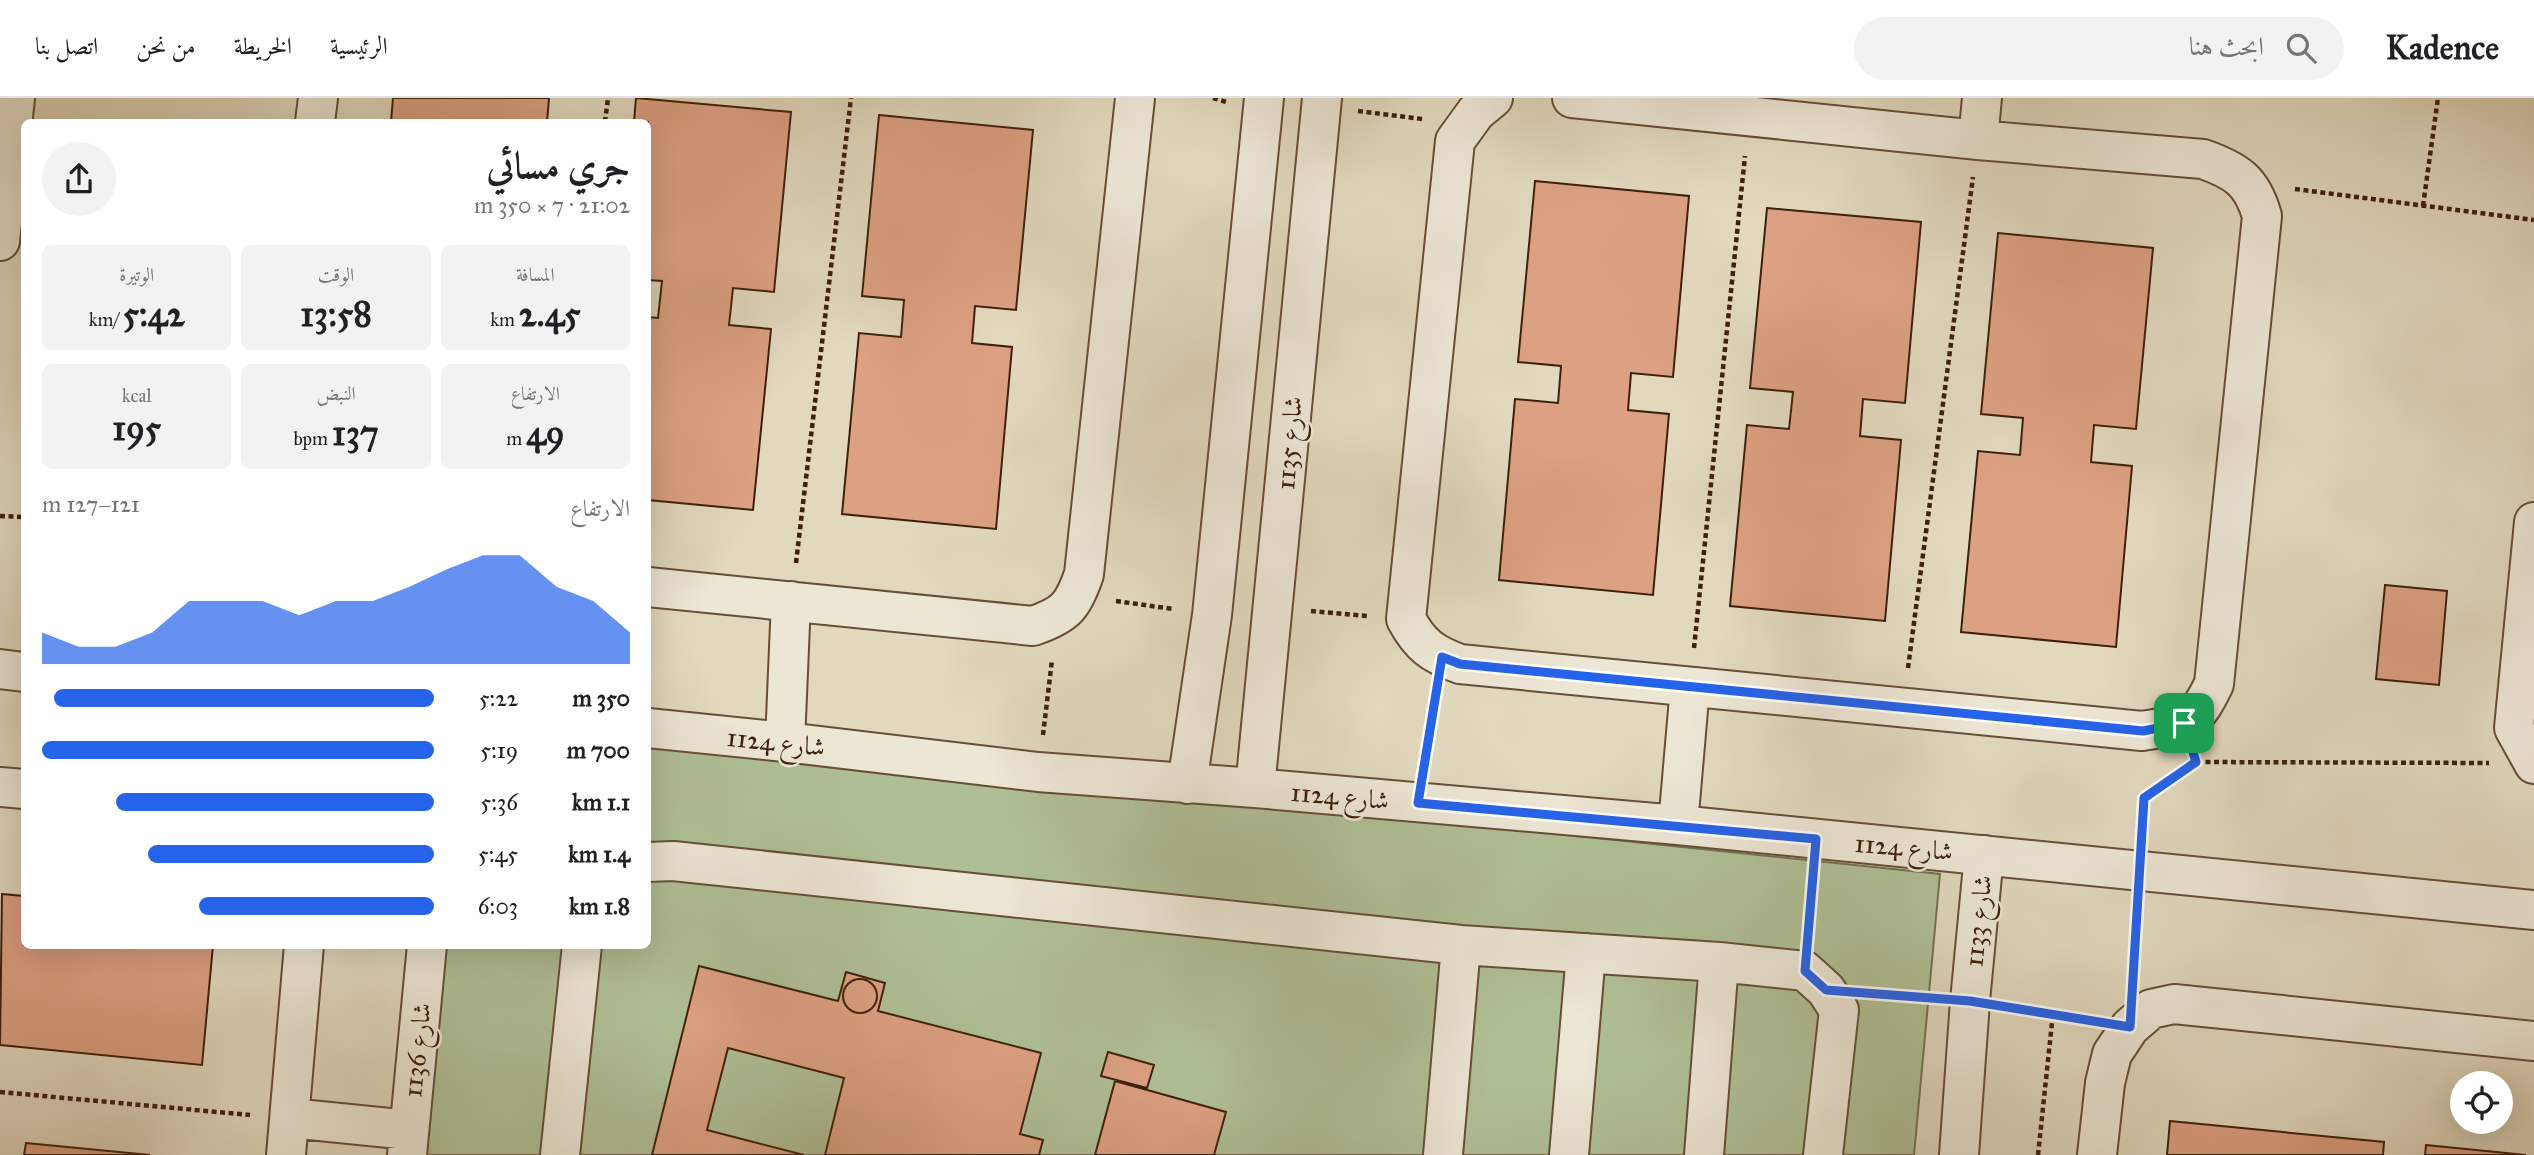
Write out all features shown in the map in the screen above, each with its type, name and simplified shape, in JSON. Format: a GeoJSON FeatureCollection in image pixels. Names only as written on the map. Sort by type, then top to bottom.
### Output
{"type":"FeatureCollection","features":[{"type":"Feature","properties":{"kind":"street"},"geometry":{"type":"LineString","coordinates":[[0,241],[15,98]]}},
{"type":"Feature","properties":{"kind":"street"},"geometry":{"type":"LineString","coordinates":[[315,119],[318,98]]}},
{"type":"Feature","properties":{"kind":"street"},"geometry":{"type":"LineString","coordinates":[[651,587],[1033,626],[1058,618],[1077,595],[1084,574],[1135,98]]}},
{"type":"Feature","properties":{"kind":"street"},"geometry":{"type":"LineString","coordinates":[[1186,784],[1212,615],[1264,98]]}},
{"type":"Feature","properties":{"kind":"street","name":"شارع 1135"},"geometry":{"type":"LineString","coordinates":[[1255,788],[1322,98]]}},
{"type":"Feature","properties":{"kind":"street"},"geometry":{"type":"LineString","coordinates":[[1493,98],[1476,112],[1455,141],[1406,619],[1426,648],[1460,664],[2143,731],[2184,723],[2202,709],[2214,684],[2262,216],[2257,197],[2247,182],[2227,167],[2203,159],[1978,140],[1572,98]]}},
{"type":"Feature","properties":{"kind":"street"},"geometry":{"type":"LineString","coordinates":[[1978,140],[1982,98]]}},
{"type":"Feature","properties":{"kind":"street"},"geometry":{"type":"LineString","coordinates":[[2533,763],[2514,728],[2534,522]]}},
{"type":"Feature","properties":{"kind":"street"},"geometry":{"type":"LineString","coordinates":[[785,742],[791,601]]}},
{"type":"Feature","properties":{"kind":"street"},"geometry":{"type":"LineString","coordinates":[[0,669],[21,672]]}},
{"type":"Feature","properties":{"kind":"street"},"geometry":{"type":"LineString","coordinates":[[1678,825],[1690,687]]}},
{"type":"Feature","properties":{"kind":"street","name":"شارع 1124"},"geometry":{"type":"LineString","coordinates":[[651,729],[1038,772],[1678,825],[2534,910]]}},
{"type":"Feature","properties":{"kind":"street"},"geometry":{"type":"LineString","coordinates":[[0,787],[21,789]]}},
{"type":"Feature","properties":{"kind":"street","name":"شارع 1133"},"geometry":{"type":"LineString","coordinates":[[1959,1155],[1984,855]]}},
{"type":"Feature","properties":{"kind":"street"},"geometry":{"type":"LineString","coordinates":[[651,862],[687,862],[1461,945],[1719,962],[1815,981],[1839,1010],[1823,1155]]}},
{"type":"Feature","properties":{"kind":"street"},"geometry":{"type":"LineString","coordinates":[[1443,1155],[1461,945]]}},
{"type":"Feature","properties":{"kind":"street"},"geometry":{"type":"LineString","coordinates":[[304,949],[288,1137],[408,1143]]}},
{"type":"Feature","properties":{"kind":"street","name":"شارع 1136"},"geometry":{"type":"LineString","coordinates":[[408,1143],[427,949]]}},
{"type":"Feature","properties":{"kind":"street"},"geometry":{"type":"LineString","coordinates":[[560,1155],[582,949]]}},
{"type":"Feature","properties":{"kind":"street"},"geometry":{"type":"LineString","coordinates":[[1569,1155],[1586,953]]}},
{"type":"Feature","properties":{"kind":"street"},"geometry":{"type":"LineString","coordinates":[[1704,1155],[1719,962]]}},
{"type":"Feature","properties":{"kind":"street"},"geometry":{"type":"LineString","coordinates":[[2097,1155],[2105,1083],[2112,1054],[2130,1027],[2151,1009],[2174,1004],[2534,1041]]}},
{"type":"Feature","properties":{"kind":"path"},"geometry":{"type":"LineString","coordinates":[[605,119],[608,98]]}},
{"type":"Feature","properties":{"kind":"path"},"geometry":{"type":"LineString","coordinates":[[791,601],[851,98]]}},
{"type":"Feature","properties":{"kind":"path"},"geometry":{"type":"LineString","coordinates":[[2423,206],[2438,98]]}},
{"type":"Feature","properties":{"kind":"path"},"geometry":{"type":"LineString","coordinates":[[1690,687],[1749,116]]}},
{"type":"Feature","properties":{"kind":"path"},"geometry":{"type":"LineString","coordinates":[[1903,708],[1978,140]]}},
{"type":"Feature","properties":{"kind":"path"},"geometry":{"type":"LineString","coordinates":[[2247,182],[2534,220]]}},
{"type":"Feature","properties":{"kind":"path"},"geometry":{"type":"LineString","coordinates":[[0,516],[21,517]]}},
{"type":"Feature","properties":{"kind":"path"},"geometry":{"type":"LineString","coordinates":[[1038,772],[1058,618]]}},
{"type":"Feature","properties":{"kind":"path"},"geometry":{"type":"LineString","coordinates":[[1418,803],[1442,657]]}},
{"type":"Feature","properties":{"kind":"path"},"geometry":{"type":"LineString","coordinates":[[1816,839],[1815,981],[2053,1013],[2130,1027],[2144,798],[2196,762],[2533,763]]}},
{"type":"Feature","properties":{"kind":"path"},"geometry":{"type":"LineString","coordinates":[[2038,1155],[2053,1013]]}},
{"type":"Feature","properties":{"kind":"path"},"geometry":{"type":"LineString","coordinates":[[0,1093],[288,1137]]}},
{"type":"Feature","properties":{"kind":"green space"},"geometry":{"type":"Polygon","coordinates":[[[651,739],[1940,874],[1914,1155],[408,1155],[428,949],[651,949],[651,739]]]}},
{"type":"Feature","properties":{"kind":"building"},"geometry":{"type":"Polygon","coordinates":[[[393,98],[549,98],[547,119],[391,119],[393,98]]]}},
{"type":"Feature","properties":{"kind":"building"},"geometry":{"type":"Polygon","coordinates":[[[636,98],[791,112],[774,292],[733,288],[729,325],[771,329],[753,510],[651,500],[651,317],[658,318],[662,281],[651,280],[651,119],[634,119],[636,98]]]}},
{"type":"Feature","properties":{"kind":"building"},"geometry":{"type":"Polygon","coordinates":[[[879,115],[1033,130],[1016,310],[975,306],[972,343],[1012,347],[996,529],[842,514],[859,333],[901,337],[904,300],[862,296],[879,115]]]}},
{"type":"Feature","properties":{"kind":"building"},"geometry":{"type":"Polygon","coordinates":[[[1535,181],[1689,196],[1673,377],[1631,373],[1628,410],[1669,414],[1653,595],[1499,580],[1515,399],[1558,403],[1561,366],[1518,362],[1535,181]]]}},
{"type":"Feature","properties":{"kind":"building"},"geometry":{"type":"Polygon","coordinates":[[[1767,208],[1921,222],[1905,403],[1863,399],[1860,436],[1901,440],[1885,621],[1730,606],[1747,425],[1789,429],[1793,392],[1750,388],[1767,208]]]}},
{"type":"Feature","properties":{"kind":"building"},"geometry":{"type":"Polygon","coordinates":[[[1998,233],[2153,248],[2136,429],[2094,425],[2091,462],[2132,466],[2116,647],[1961,632],[1978,451],[2020,455],[2023,418],[1981,414],[1998,233]]]}},
{"type":"Feature","properties":{"kind":"building"},"geometry":{"type":"Polygon","coordinates":[[[2385,585],[2447,591],[2439,685],[2376,679],[2385,585]]]}},
{"type":"Feature","properties":{"kind":"building"},"geometry":{"type":"Polygon","coordinates":[[[2,894],[21,896],[21,949],[213,949],[202,1065],[0,1045],[2,894]]]}},
{"type":"Feature","properties":{"kind":"building"},"geometry":{"type":"Polygon","coordinates":[[[699,966],[838,1001],[846,972],[885,983],[878,1011],[1041,1053],[1020,1134],[1043,1140],[1039,1155],[825,1155],[844,1078],[728,1048],[707,1130],[804,1155],[652,1155],[699,966]]]}},
{"type":"Feature","properties":{"kind":"building"},"geometry":{"type":"Polygon","coordinates":[[[860,979],[872,984],[877,996],[872,1008],[860,1013],[848,1008],[843,996],[848,984],[860,979]]]}},
{"type":"Feature","properties":{"kind":"building"},"geometry":{"type":"Polygon","coordinates":[[[1108,1052],[1154,1065],[1147,1088],[1101,1076],[1108,1052]]]}},
{"type":"Feature","properties":{"kind":"building"},"geometry":{"type":"Polygon","coordinates":[[[1115,1081],[1226,1112],[1214,1155],[1095,1155],[1115,1081]]]}},
{"type":"Feature","properties":{"kind":"building"},"geometry":{"type":"Polygon","coordinates":[[[2170,1121],[2384,1142],[2383,1155],[2167,1155],[2170,1121]]]}},
{"type":"Feature","properties":{"kind":"building"},"geometry":{"type":"Polygon","coordinates":[[[26,1143],[150,1155],[24,1155],[26,1143]]]}},
{"type":"Feature","properties":{"kind":"building"},"geometry":{"type":"Polygon","coordinates":[[[2426,1145],[2526,1155],[2425,1155],[2426,1145]]]}},
{"type":"Feature","properties":{"kind":"route"},"geometry":{"type":"LineString","coordinates":[[1442,657],[1460,664],[2143,731],[2184,723],[2196,762],[2144,798],[2130,1027],[1970,1001],[1826,990],[1805,971],[1816,839],[1418,803],[1442,657]]}}]}
